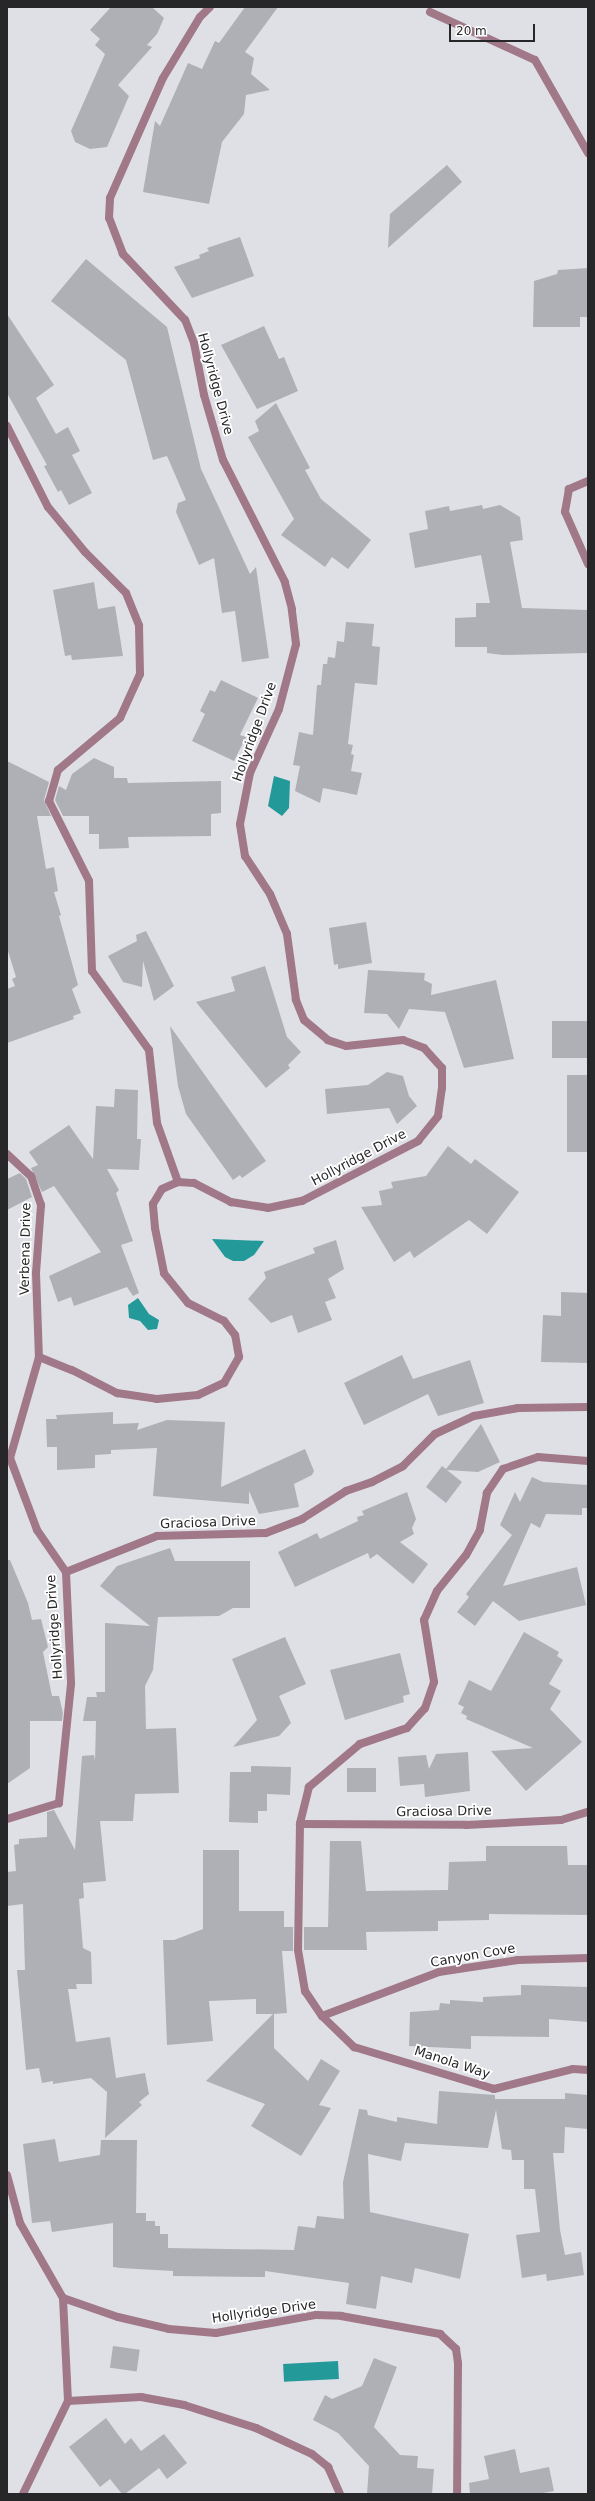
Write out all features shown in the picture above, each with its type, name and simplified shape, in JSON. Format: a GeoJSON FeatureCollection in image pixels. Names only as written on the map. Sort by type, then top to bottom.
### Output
{"type":"FeatureCollection","features":[{"type":"Feature","properties":{"kind":"street","name":"Hollyridge Drive"},"geometry":{"type":"LineString","coordinates":[[178,1182],[194,1183],[231,1202],[268,1208],[302,1201],[418,1141],[438,1116],[442,1088],[442,1068],[424,1048],[403,1040],[346,1046],[328,1040],[304,1020],[296,1000],[287,934],[270,894],[245,856],[240,824],[250,773],[279,709],[296,644],[292,609],[285,582],[223,460],[204,395],[194,343],[185,320],[123,254],[109,218],[110,198],[163,78],[200,17],[210,7]]}},
{"type":"Feature","properties":{"kind":"street"},"geometry":{"type":"LineString","coordinates":[[430,12],[535,60],[588,153]]}},
{"type":"Feature","properties":{"kind":"street"},"geometry":{"type":"LineString","coordinates":[[7,426],[48,507],[85,552],[126,593],[139,626],[140,674],[120,718],[58,770],[49,801],[89,880],[92,971],[149,1050],[157,1123],[178,1182],[162,1189],[153,1204],[154,1228],[164,1272],[188,1303],[224,1321],[235,1335],[239,1357],[224,1383],[198,1394],[157,1399],[117,1393],[72,1370],[39,1357]]}},
{"type":"Feature","properties":{"kind":"street"},"geometry":{"type":"LineString","coordinates":[[588,481],[569,489],[565,512],[588,564]]}},
{"type":"Feature","properties":{"kind":"street","name":"Verbena Drive"},"geometry":{"type":"LineString","coordinates":[[7,1154],[31,1176],[41,1204],[36,1273],[39,1357]]}},
{"type":"Feature","properties":{"kind":"street","name":"Hollyridge Drive"},"geometry":{"type":"LineString","coordinates":[[7,1819],[59,1803],[71,1684],[66,1572],[37,1530],[10,1458],[39,1357]]}},
{"type":"Feature","properties":{"kind":"street","name":"Graciosa Drive"},"geometry":{"type":"LineString","coordinates":[[66,1572],[157,1536],[266,1533],[302,1520],[346,1491],[372,1482],[402,1466],[435,1434],[474,1416],[518,1408],[588,1407]]}},
{"type":"Feature","properties":{"kind":"street"},"geometry":{"type":"LineString","coordinates":[[322,2016],[305,1991],[298,1950],[300,1824],[309,1788],[326,1770],[360,1744],[407,1728],[425,1708],[434,1682],[424,1620],[437,1591],[466,1555],[480,1530],[487,1493],[503,1469],[538,1457],[588,1461]]}},
{"type":"Feature","properties":{"kind":"street","name":"Graciosa Drive"},"geometry":{"type":"LineString","coordinates":[[300,1824],[466,1825],[561,1820],[588,1812]]}},
{"type":"Feature","properties":{"kind":"street","name":"Canyon Cove"},"geometry":{"type":"LineString","coordinates":[[322,2016],[439,1972],[518,1960],[588,1958]]}},
{"type":"Feature","properties":{"kind":"street","name":"Manola Way"},"geometry":{"type":"LineString","coordinates":[[322,2016],[354,2047],[494,2090],[573,2069],[588,2070]]}},
{"type":"Feature","properties":{"kind":"street"},"geometry":{"type":"LineString","coordinates":[[7,2175],[20,2222],[63,2298],[68,2400],[23,2494]]}},
{"type":"Feature","properties":{"kind":"street","name":"Hollyridge Drive"},"geometry":{"type":"LineString","coordinates":[[63,2298],[118,2317],[169,2329],[216,2333],[316,2315],[341,2316],[440,2334],[456,2349],[458,2363],[457,2494]]}},
{"type":"Feature","properties":{"kind":"street"},"geometry":{"type":"LineString","coordinates":[[68,2400],[141,2397],[184,2405],[256,2428],[312,2454],[328,2467],[340,2494]]}},
{"type":"Feature","properties":{"kind":"water"},"geometry":{"type":"Polygon","coordinates":[[[274,776],[290,781],[289,808],[282,816],[268,806],[274,776]]]}},
{"type":"Feature","properties":{"kind":"water"},"geometry":{"type":"Polygon","coordinates":[[[212,1239],[264,1241],[254,1255],[244,1261],[233,1261],[225,1257],[212,1239]]]}},
{"type":"Feature","properties":{"kind":"water"},"geometry":{"type":"Polygon","coordinates":[[[138,1298],[149,1314],[159,1320],[157,1329],[148,1330],[140,1321],[129,1318],[128,1305],[138,1298]]]}},
{"type":"Feature","properties":{"kind":"water"},"geometry":{"type":"Polygon","coordinates":[[[338,2361],[339,2379],[284,2382],[283,2364],[338,2361]]]}},
{"type":"Feature","properties":{"kind":"building"},"geometry":{"type":"Polygon","coordinates":[[[111,7],[152,7],[164,18],[157,34],[147,45],[152,47],[118,85],[129,96],[107,147],[90,149],[75,142],[71,131],[105,54],[95,45],[100,39],[90,30],[111,7]]]}},
{"type":"Feature","properties":{"kind":"building"},"geometry":{"type":"Polygon","coordinates":[[[245,7],[278,7],[245,52],[254,58],[251,74],[270,90],[246,95],[244,114],[222,142],[209,204],[143,192],[155,121],[160,126],[188,63],[202,69],[215,41],[219,43],[245,7]]]}},
{"type":"Feature","properties":{"kind":"building"},"geometry":{"type":"Polygon","coordinates":[[[447,165],[462,182],[388,248],[390,214],[447,165]]]}},
{"type":"Feature","properties":{"kind":"building"},"geometry":{"type":"Polygon","coordinates":[[[240,237],[254,276],[192,298],[174,267],[200,258],[199,255],[209,251],[207,248],[240,237]]]}},
{"type":"Feature","properties":{"kind":"building"},"geometry":{"type":"Polygon","coordinates":[[[86,259],[167,327],[201,469],[250,574],[256,567],[269,658],[242,662],[235,611],[222,613],[214,558],[199,565],[176,512],[178,503],[186,500],[167,456],[153,460],[126,360],[51,301],[86,259]]]}},
{"type":"Feature","properties":{"kind":"building"},"geometry":{"type":"Polygon","coordinates":[[[588,268],[588,317],[580,317],[580,327],[533,327],[534,281],[557,274],[558,270],[588,268]]]}},
{"type":"Feature","properties":{"kind":"building"},"geometry":{"type":"Polygon","coordinates":[[[7,314],[54,385],[36,398],[56,434],[68,427],[80,451],[72,455],[92,493],[69,505],[61,490],[58,492],[44,466],[47,465],[7,393],[7,314]]]}},
{"type":"Feature","properties":{"kind":"building"},"geometry":{"type":"Polygon","coordinates":[[[264,326],[279,359],[284,357],[298,391],[257,409],[221,345],[264,326]]]}},
{"type":"Feature","properties":{"kind":"building"},"geometry":{"type":"Polygon","coordinates":[[[276,403],[310,468],[305,470],[321,499],[371,540],[348,569],[332,557],[325,567],[281,535],[294,519],[248,437],[259,431],[255,421],[276,403]]]}},
{"type":"Feature","properties":{"kind":"building"},"geometry":{"type":"Polygon","coordinates":[[[482,505],[483,509],[500,505],[520,517],[523,540],[510,542],[522,608],[588,610],[588,653],[503,655],[487,653],[487,647],[455,647],[455,618],[476,617],[476,603],[490,603],[481,555],[415,568],[409,533],[428,529],[425,511],[449,506],[450,511],[482,505]]]}},
{"type":"Feature","properties":{"kind":"building"},"geometry":{"type":"Polygon","coordinates":[[[94,582],[98,609],[115,606],[123,656],[72,660],[71,655],[65,656],[53,590],[94,582]]]}},
{"type":"Feature","properties":{"kind":"building"},"geometry":{"type":"Polygon","coordinates":[[[346,622],[374,624],[372,646],[380,647],[377,685],[355,683],[348,744],[353,745],[351,754],[354,755],[351,771],[362,773],[357,795],[323,788],[320,803],[295,791],[300,766],[293,765],[299,732],[313,735],[317,685],[321,685],[323,664],[327,664],[328,657],[335,658],[337,641],[344,642],[346,622]]]}},
{"type":"Feature","properties":{"kind":"building"},"geometry":{"type":"Polygon","coordinates":[[[221,680],[258,698],[240,735],[246,737],[234,761],[192,741],[205,714],[200,711],[210,690],[215,692],[221,680]]]}},
{"type":"Feature","properties":{"kind":"building"},"geometry":{"type":"Polygon","coordinates":[[[94,758],[114,767],[114,778],[127,778],[128,783],[221,781],[221,813],[211,814],[211,836],[128,837],[129,848],[99,849],[99,834],[89,834],[89,816],[63,816],[55,800],[59,786],[66,790],[72,774],[94,758]]]}},
{"type":"Feature","properties":{"kind":"building"},"geometry":{"type":"Polygon","coordinates":[[[7,761],[49,782],[44,800],[51,816],[37,816],[46,869],[54,867],[58,891],[54,892],[78,985],[72,989],[81,1013],[73,1016],[74,1019],[7,1043],[7,989],[15,986],[12,979],[16,977],[7,948],[7,761]]]}},
{"type":"Feature","properties":{"kind":"building"},"geometry":{"type":"Polygon","coordinates":[[[366,922],[372,963],[338,969],[338,964],[334,965],[329,928],[366,922]]]}},
{"type":"Feature","properties":{"kind":"building"},"geometry":{"type":"Polygon","coordinates":[[[146,931],[174,986],[154,1001],[143,961],[142,987],[123,982],[108,956],[137,941],[136,935],[146,931]]]}},
{"type":"Feature","properties":{"kind":"building"},"geometry":{"type":"Polygon","coordinates":[[[265,966],[287,1037],[301,1052],[288,1065],[290,1068],[266,1088],[196,1002],[235,991],[231,977],[265,966]]]}},
{"type":"Feature","properties":{"kind":"building"},"geometry":{"type":"Polygon","coordinates":[[[368,970],[425,973],[424,980],[432,984],[431,995],[496,980],[514,1059],[464,1068],[445,1012],[409,1009],[399,1029],[387,1014],[364,1013],[368,970]]]}},
{"type":"Feature","properties":{"kind":"building"},"geometry":{"type":"Polygon","coordinates":[[[552,1021],[588,1021],[588,1058],[552,1058],[552,1021]]]}},
{"type":"Feature","properties":{"kind":"building"},"geometry":{"type":"Polygon","coordinates":[[[170,1026],[266,1161],[242,1178],[240,1175],[233,1180],[186,1114],[178,1086],[170,1026]]]}},
{"type":"Feature","properties":{"kind":"building"},"geometry":{"type":"Polygon","coordinates":[[[387,1072],[403,1076],[409,1096],[417,1106],[397,1124],[389,1108],[327,1114],[325,1089],[368,1085],[387,1072]]]}},
{"type":"Feature","properties":{"kind":"building"},"geometry":{"type":"Polygon","coordinates":[[[567,1075],[588,1075],[588,1152],[567,1152],[567,1075]]]}},
{"type":"Feature","properties":{"kind":"building"},"geometry":{"type":"Polygon","coordinates":[[[115,1089],[138,1090],[137,1139],[141,1139],[139,1170],[107,1169],[119,1190],[116,1193],[133,1241],[121,1245],[139,1293],[133,1296],[127,1287],[74,1306],[71,1297],[58,1302],[49,1276],[101,1252],[54,1186],[42,1192],[31,1168],[38,1165],[29,1152],[69,1125],[93,1159],[96,1106],[114,1107],[115,1089]]]}},
{"type":"Feature","properties":{"kind":"building"},"geometry":{"type":"Polygon","coordinates":[[[448,1146],[471,1164],[475,1159],[519,1192],[487,1234],[469,1220],[414,1258],[410,1251],[394,1262],[361,1207],[382,1205],[379,1191],[393,1188],[391,1182],[426,1176],[448,1146]]]}},
{"type":"Feature","properties":{"kind":"building"},"geometry":{"type":"Polygon","coordinates":[[[20,1173],[26,1179],[32,1197],[7,1210],[7,1179],[20,1173]]]}},
{"type":"Feature","properties":{"kind":"building"},"geometry":{"type":"Polygon","coordinates":[[[336,1240],[344,1269],[328,1279],[336,1298],[325,1302],[332,1320],[298,1333],[292,1315],[271,1323],[248,1299],[266,1278],[264,1272],[315,1253],[313,1248],[336,1240]]]}},
{"type":"Feature","properties":{"kind":"building"},"geometry":{"type":"Polygon","coordinates":[[[561,1292],[588,1293],[588,1363],[541,1362],[543,1315],[561,1316],[561,1292]]]}},
{"type":"Feature","properties":{"kind":"building"},"geometry":{"type":"Polygon","coordinates":[[[402,1355],[413,1379],[470,1360],[484,1403],[438,1416],[428,1394],[364,1425],[344,1383],[402,1355]]]}},
{"type":"Feature","properties":{"kind":"building"},"geometry":{"type":"Polygon","coordinates":[[[113,1412],[113,1424],[139,1423],[137,1430],[167,1420],[225,1422],[221,1487],[305,1449],[314,1471],[312,1475],[294,1484],[299,1507],[259,1514],[249,1491],[249,1504],[153,1496],[157,1448],[111,1450],[111,1454],[95,1455],[95,1468],[57,1470],[57,1447],[47,1447],[46,1419],[57,1419],[56,1415],[113,1412]]]}},
{"type":"Feature","properties":{"kind":"building"},"geometry":{"type":"Polygon","coordinates":[[[481,1424],[500,1462],[478,1472],[447,1470],[462,1482],[446,1503],[426,1487],[442,1466],[446,1469],[481,1424]]]}},
{"type":"Feature","properties":{"kind":"building"},"geometry":{"type":"Polygon","coordinates":[[[532,1477],[543,1482],[588,1485],[588,1508],[582,1508],[582,1515],[546,1514],[540,1528],[531,1523],[503,1586],[577,1567],[586,1605],[519,1621],[493,1601],[475,1626],[457,1612],[469,1597],[466,1594],[512,1535],[500,1525],[515,1492],[520,1502],[532,1477]]]}},
{"type":"Feature","properties":{"kind":"building"},"geometry":{"type":"Polygon","coordinates":[[[407,1492],[416,1519],[412,1528],[414,1534],[400,1542],[428,1564],[413,1584],[377,1554],[370,1559],[368,1553],[295,1587],[278,1552],[317,1533],[320,1539],[358,1521],[357,1517],[364,1515],[362,1511],[407,1492]]]}},
{"type":"Feature","properties":{"kind":"building"},"geometry":{"type":"Polygon","coordinates":[[[170,1548],[175,1561],[250,1561],[250,1608],[233,1608],[219,1616],[158,1617],[153,1670],[145,1686],[146,1729],[176,1728],[179,1793],[135,1794],[133,1821],[100,1821],[106,1881],[83,1883],[84,1898],[79,1899],[83,1948],[91,1952],[92,1984],[76,1984],[77,1989],[68,1989],[76,2042],[110,2037],[116,2078],[145,2073],[149,2094],[139,2102],[142,2105],[105,2138],[107,2092],[91,2078],[53,2084],[53,2081],[42,2083],[39,2068],[26,2070],[17,1970],[25,1970],[23,1904],[7,1906],[7,1872],[16,1871],[14,1845],[19,1844],[19,1839],[47,1837],[47,1812],[54,1810],[75,1850],[82,1756],[94,1755],[95,1761],[96,1721],[83,1721],[87,1697],[97,1697],[96,1692],[105,1692],[105,1623],[150,1626],[100,1586],[117,1566],[170,1548]]]}},
{"type":"Feature","properties":{"kind":"building"},"geometry":{"type":"Polygon","coordinates":[[[7,1560],[10,1560],[28,1603],[32,1620],[41,1619],[48,1647],[43,1652],[52,1696],[59,1696],[63,1713],[62,1721],[30,1721],[30,1768],[7,1784],[7,1560]]]}},
{"type":"Feature","properties":{"kind":"building"},"geometry":{"type":"Polygon","coordinates":[[[524,1632],[559,1652],[557,1656],[563,1660],[549,1684],[561,1691],[550,1709],[582,1742],[526,1791],[491,1751],[533,1748],[466,1719],[467,1716],[461,1713],[464,1707],[458,1704],[469,1680],[491,1691],[524,1632]]]}},
{"type":"Feature","properties":{"kind":"building"},"geometry":{"type":"Polygon","coordinates":[[[285,1637],[306,1684],[279,1696],[291,1723],[279,1736],[233,1747],[257,1720],[232,1659],[285,1637]]]}},
{"type":"Feature","properties":{"kind":"building"},"geometry":{"type":"Polygon","coordinates":[[[400,1653],[410,1694],[403,1696],[404,1702],[345,1720],[330,1670],[400,1653]]]}},
{"type":"Feature","properties":{"kind":"building"},"geometry":{"type":"Polygon","coordinates":[[[468,1752],[470,1791],[425,1797],[424,1784],[400,1786],[398,1757],[426,1755],[429,1769],[436,1754],[468,1752]]]}},
{"type":"Feature","properties":{"kind":"building"},"geometry":{"type":"Polygon","coordinates":[[[251,1766],[291,1767],[290,1795],[267,1794],[267,1811],[258,1811],[258,1823],[229,1822],[230,1772],[251,1772],[251,1766]]]}},
{"type":"Feature","properties":{"kind":"building"},"geometry":{"type":"Polygon","coordinates":[[[347,1768],[376,1768],[376,1792],[347,1792],[347,1768]]]}},
{"type":"Feature","properties":{"kind":"building"},"geometry":{"type":"Polygon","coordinates":[[[330,1841],[361,1841],[366,1891],[448,1890],[449,1862],[486,1861],[486,1846],[567,1846],[568,1865],[588,1865],[588,1915],[489,1914],[489,1920],[438,1921],[438,1931],[366,1932],[367,1950],[304,1950],[304,1927],[328,1927],[330,1841]]]}},
{"type":"Feature","properties":{"kind":"building"},"geometry":{"type":"Polygon","coordinates":[[[203,1850],[239,1850],[239,1911],[284,1911],[284,1927],[293,1927],[293,1951],[282,1951],[287,2013],[274,2014],[274,2048],[308,2081],[321,2059],[340,2071],[319,2105],[331,2108],[301,2156],[251,2126],[265,2104],[206,2081],[273,2014],[256,2014],[256,1999],[209,2001],[213,2041],[167,2045],[163,1940],[174,1940],[203,1929],[203,1850]]]}},
{"type":"Feature","properties":{"kind":"building"},"geometry":{"type":"Polygon","coordinates":[[[521,1985],[588,1987],[588,2022],[549,2019],[549,2037],[471,2036],[471,2049],[409,2046],[410,2012],[439,2010],[440,2003],[450,2004],[450,2000],[483,2002],[483,1997],[521,1995],[521,1985]]]}},
{"type":"Feature","properties":{"kind":"building"},"geometry":{"type":"Polygon","coordinates":[[[439,2091],[495,2095],[495,2099],[565,2099],[565,2093],[588,2095],[588,2129],[565,2127],[564,2153],[553,2153],[560,2230],[565,2255],[581,2252],[584,2275],[547,2281],[546,2274],[522,2278],[516,2235],[540,2232],[535,2189],[524,2189],[524,2160],[512,2160],[511,2150],[502,2149],[496,2110],[488,2148],[405,2143],[401,2161],[368,2154],[370,2212],[469,2234],[460,2279],[415,2268],[412,2283],[381,2276],[376,2309],[346,2304],[349,2283],[265,2271],[265,2277],[173,2276],[173,2271],[113,2267],[113,2223],[52,2232],[50,2221],[32,2223],[23,2144],[55,2139],[59,2162],[100,2155],[101,2140],[137,2140],[136,2213],[146,2213],[146,2221],[155,2221],[155,2226],[160,2226],[160,2234],[168,2234],[168,2248],[294,2250],[298,2226],[315,2228],[317,2216],[344,2219],[343,2182],[359,2109],[367,2110],[368,2115],[397,2122],[397,2117],[437,2124],[439,2091]]]}},
{"type":"Feature","properties":{"kind":"building"},"geometry":{"type":"Polygon","coordinates":[[[113,2346],[140,2350],[137,2372],[110,2368],[113,2346]]]}},
{"type":"Feature","properties":{"kind":"building"},"geometry":{"type":"Polygon","coordinates":[[[374,2358],[397,2367],[374,2427],[400,2455],[418,2456],[417,2468],[434,2469],[432,2494],[367,2494],[369,2466],[338,2433],[313,2420],[325,2395],[332,2399],[362,2386],[374,2358]]]}},
{"type":"Feature","properties":{"kind":"building"},"geometry":{"type":"Polygon","coordinates":[[[106,2418],[125,2444],[131,2438],[141,2451],[164,2434],[187,2463],[167,2479],[159,2468],[125,2494],[122,2494],[110,2479],[100,2487],[69,2447],[106,2418]]]}},
{"type":"Feature","properties":{"kind":"building"},"geometry":{"type":"Polygon","coordinates":[[[515,2449],[520,2473],[549,2467],[554,2491],[538,2494],[470,2494],[469,2483],[489,2479],[484,2456],[515,2449]]]}}]}
